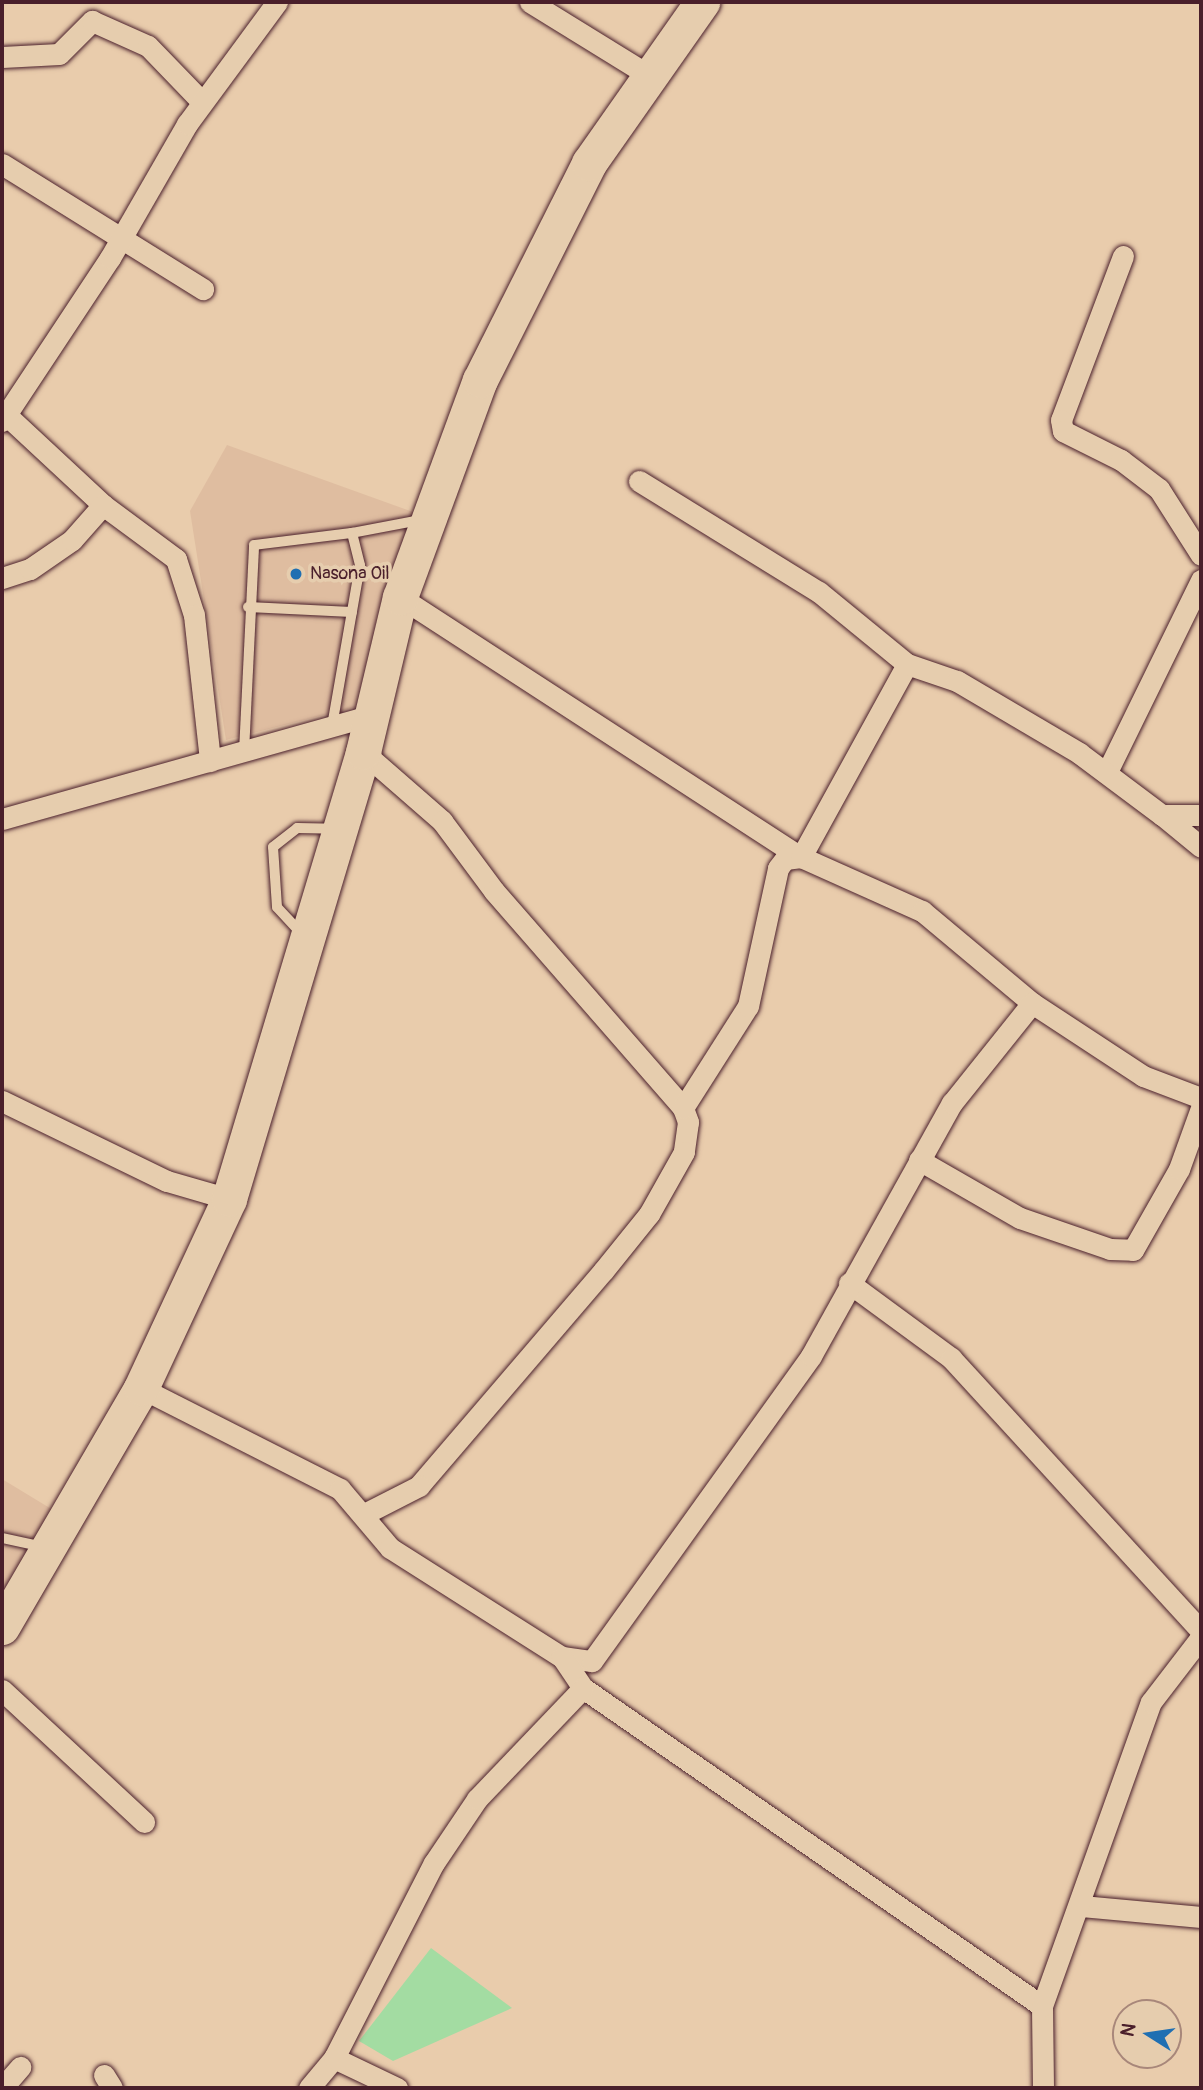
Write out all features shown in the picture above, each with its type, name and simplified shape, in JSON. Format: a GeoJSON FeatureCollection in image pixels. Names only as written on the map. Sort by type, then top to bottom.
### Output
{"type":"FeatureCollection","features":[{"type":"Feature","properties":{"kind":"main road"},"geometry":{"type":"LineString","coordinates":[[2,1627],[141,1388],[229,1199],[363,752],[400,597],[480,380],[552,229],[648,75],[702,2]]}},
{"type":"Feature","properties":{"kind":"street"},"geometry":{"type":"LineString","coordinates":[[210,761],[188,586],[176,559],[103,505],[3,416],[121,238],[201,102],[277,2]]}},
{"type":"Feature","properties":{"kind":"street"},"geometry":{"type":"LineString","coordinates":[[530,2],[648,75]]}},
{"type":"Feature","properties":{"kind":"street"},"geometry":{"type":"LineString","coordinates":[[2,57],[59,54],[92,21],[148,46],[201,102]]}},
{"type":"Feature","properties":{"kind":"street"},"geometry":{"type":"LineString","coordinates":[[2,164],[203,289]]}},
{"type":"Feature","properties":{"kind":"street"},"geometry":{"type":"LineString","coordinates":[[1123,256],[1061,420],[1063,431],[1121,460],[1159,489],[1201,555]]}},
{"type":"Feature","properties":{"kind":"street"},"geometry":{"type":"LineString","coordinates":[[639,481],[819,592],[906,664],[957,681],[1107,772],[1201,847]]}},
{"type":"Feature","properties":{"kind":"street"},"geometry":{"type":"LineString","coordinates":[[2,578],[30,569],[72,540],[103,505]]}},
{"type":"Feature","properties":{"kind":"street"},"geometry":{"type":"LineString","coordinates":[[1107,772],[1201,580]]}},
{"type":"Feature","properties":{"kind":"street"},"geometry":{"type":"LineString","coordinates":[[400,597],[801,857],[922,911],[1032,1003],[1143,1076],[1201,1098]]}},
{"type":"Feature","properties":{"kind":"street"},"geometry":{"type":"LineString","coordinates":[[801,857],[906,664]]}},
{"type":"Feature","properties":{"kind":"street"},"geometry":{"type":"LineString","coordinates":[[2,820],[372,715]]}},
{"type":"Feature","properties":{"kind":"street"},"geometry":{"type":"LineString","coordinates":[[363,752],[442,821],[494,891],[683,1108]]}},
{"type":"Feature","properties":{"kind":"street"},"geometry":{"type":"LineString","coordinates":[[1162,815],[1201,815]]}},
{"type":"Feature","properties":{"kind":"street"},"geometry":{"type":"LineString","coordinates":[[366,1513],[419,1486],[649,1214],[684,1152],[683,1108],[748,1006],[778,868],[785,859],[801,857]]}},
{"type":"Feature","properties":{"kind":"street"},"geometry":{"type":"LineString","coordinates":[[141,1388],[340,1489],[366,1513],[390,1548],[562,1657],[583,1662],[599,1655],[811,1356],[849,1283],[953,1102],[1032,1003]]}},
{"type":"Feature","properties":{"kind":"street"},"geometry":{"type":"LineString","coordinates":[[2,1102],[167,1181],[229,1199]]}},
{"type":"Feature","properties":{"kind":"street"},"geometry":{"type":"LineString","coordinates":[[919,1160],[1020,1218],[1110,1249],[1133,1250],[1179,1169],[1201,1108]]}},
{"type":"Feature","properties":{"kind":"street"},"geometry":{"type":"LineString","coordinates":[[849,1283],[951,1358],[1201,1631]]}},
{"type":"Feature","properties":{"kind":"street"},"geometry":{"type":"LineString","coordinates":[[1043,2088],[1042,2006],[1081,1906],[1151,1702],[1201,1637]]}},
{"type":"Feature","properties":{"kind":"street"},"geometry":{"type":"LineString","coordinates":[[562,1657],[583,1688],[1042,2006]]}},
{"type":"Feature","properties":{"kind":"street"},"geometry":{"type":"LineString","coordinates":[[309,2088],[334,2058],[434,1863],[477,1799],[583,1688]]}},
{"type":"Feature","properties":{"kind":"street"},"geometry":{"type":"LineString","coordinates":[[2,1690],[144,1822]]}},
{"type":"Feature","properties":{"kind":"street"},"geometry":{"type":"LineString","coordinates":[[1081,1906],[1201,1917]]}},
{"type":"Feature","properties":{"kind":"street"},"geometry":{"type":"LineString","coordinates":[[334,2058],[397,2088]]}},
{"type":"Feature","properties":{"kind":"street"},"geometry":{"type":"LineString","coordinates":[[2,2088],[20,2067]]}},
{"type":"Feature","properties":{"kind":"lane"},"geometry":{"type":"LineString","coordinates":[[244,752],[249,556],[260,539],[352,533],[429,518]]}},
{"type":"Feature","properties":{"kind":"lane"},"geometry":{"type":"LineString","coordinates":[[332,726],[360,565],[352,533]]}},
{"type":"Feature","properties":{"kind":"lane"},"geometry":{"type":"LineString","coordinates":[[248,607],[352,612]]}},
{"type":"Feature","properties":{"kind":"lane"},"geometry":{"type":"LineString","coordinates":[[308,940],[277,907],[274,847],[297,828],[340,829]]}},
{"type":"Feature","properties":{"kind":"lane"},"geometry":{"type":"LineString","coordinates":[[2,1538],[48,1548]]}},
{"type":"Feature","properties":{"kind":"shaded area"},"geometry":{"type":"Polygon","coordinates":[[[227,445],[413,512],[359,706],[226,740],[190,511],[227,445]]]}},
{"type":"Feature","properties":{"kind":"shaded area"},"geometry":{"type":"Polygon","coordinates":[[[2,1479],[58,1513],[2,1601],[2,1479]]]}},
{"type":"Feature","properties":{"kind":"green space"},"geometry":{"type":"Polygon","coordinates":[[[431,1948],[512,2008],[393,2061],[359,2041],[431,1948]]]}},
{"type":"Feature","properties":{"kind":"place","name":"Nasona Oil"},"geometry":{"type":"Point","coordinates":[296,574]}}]}
